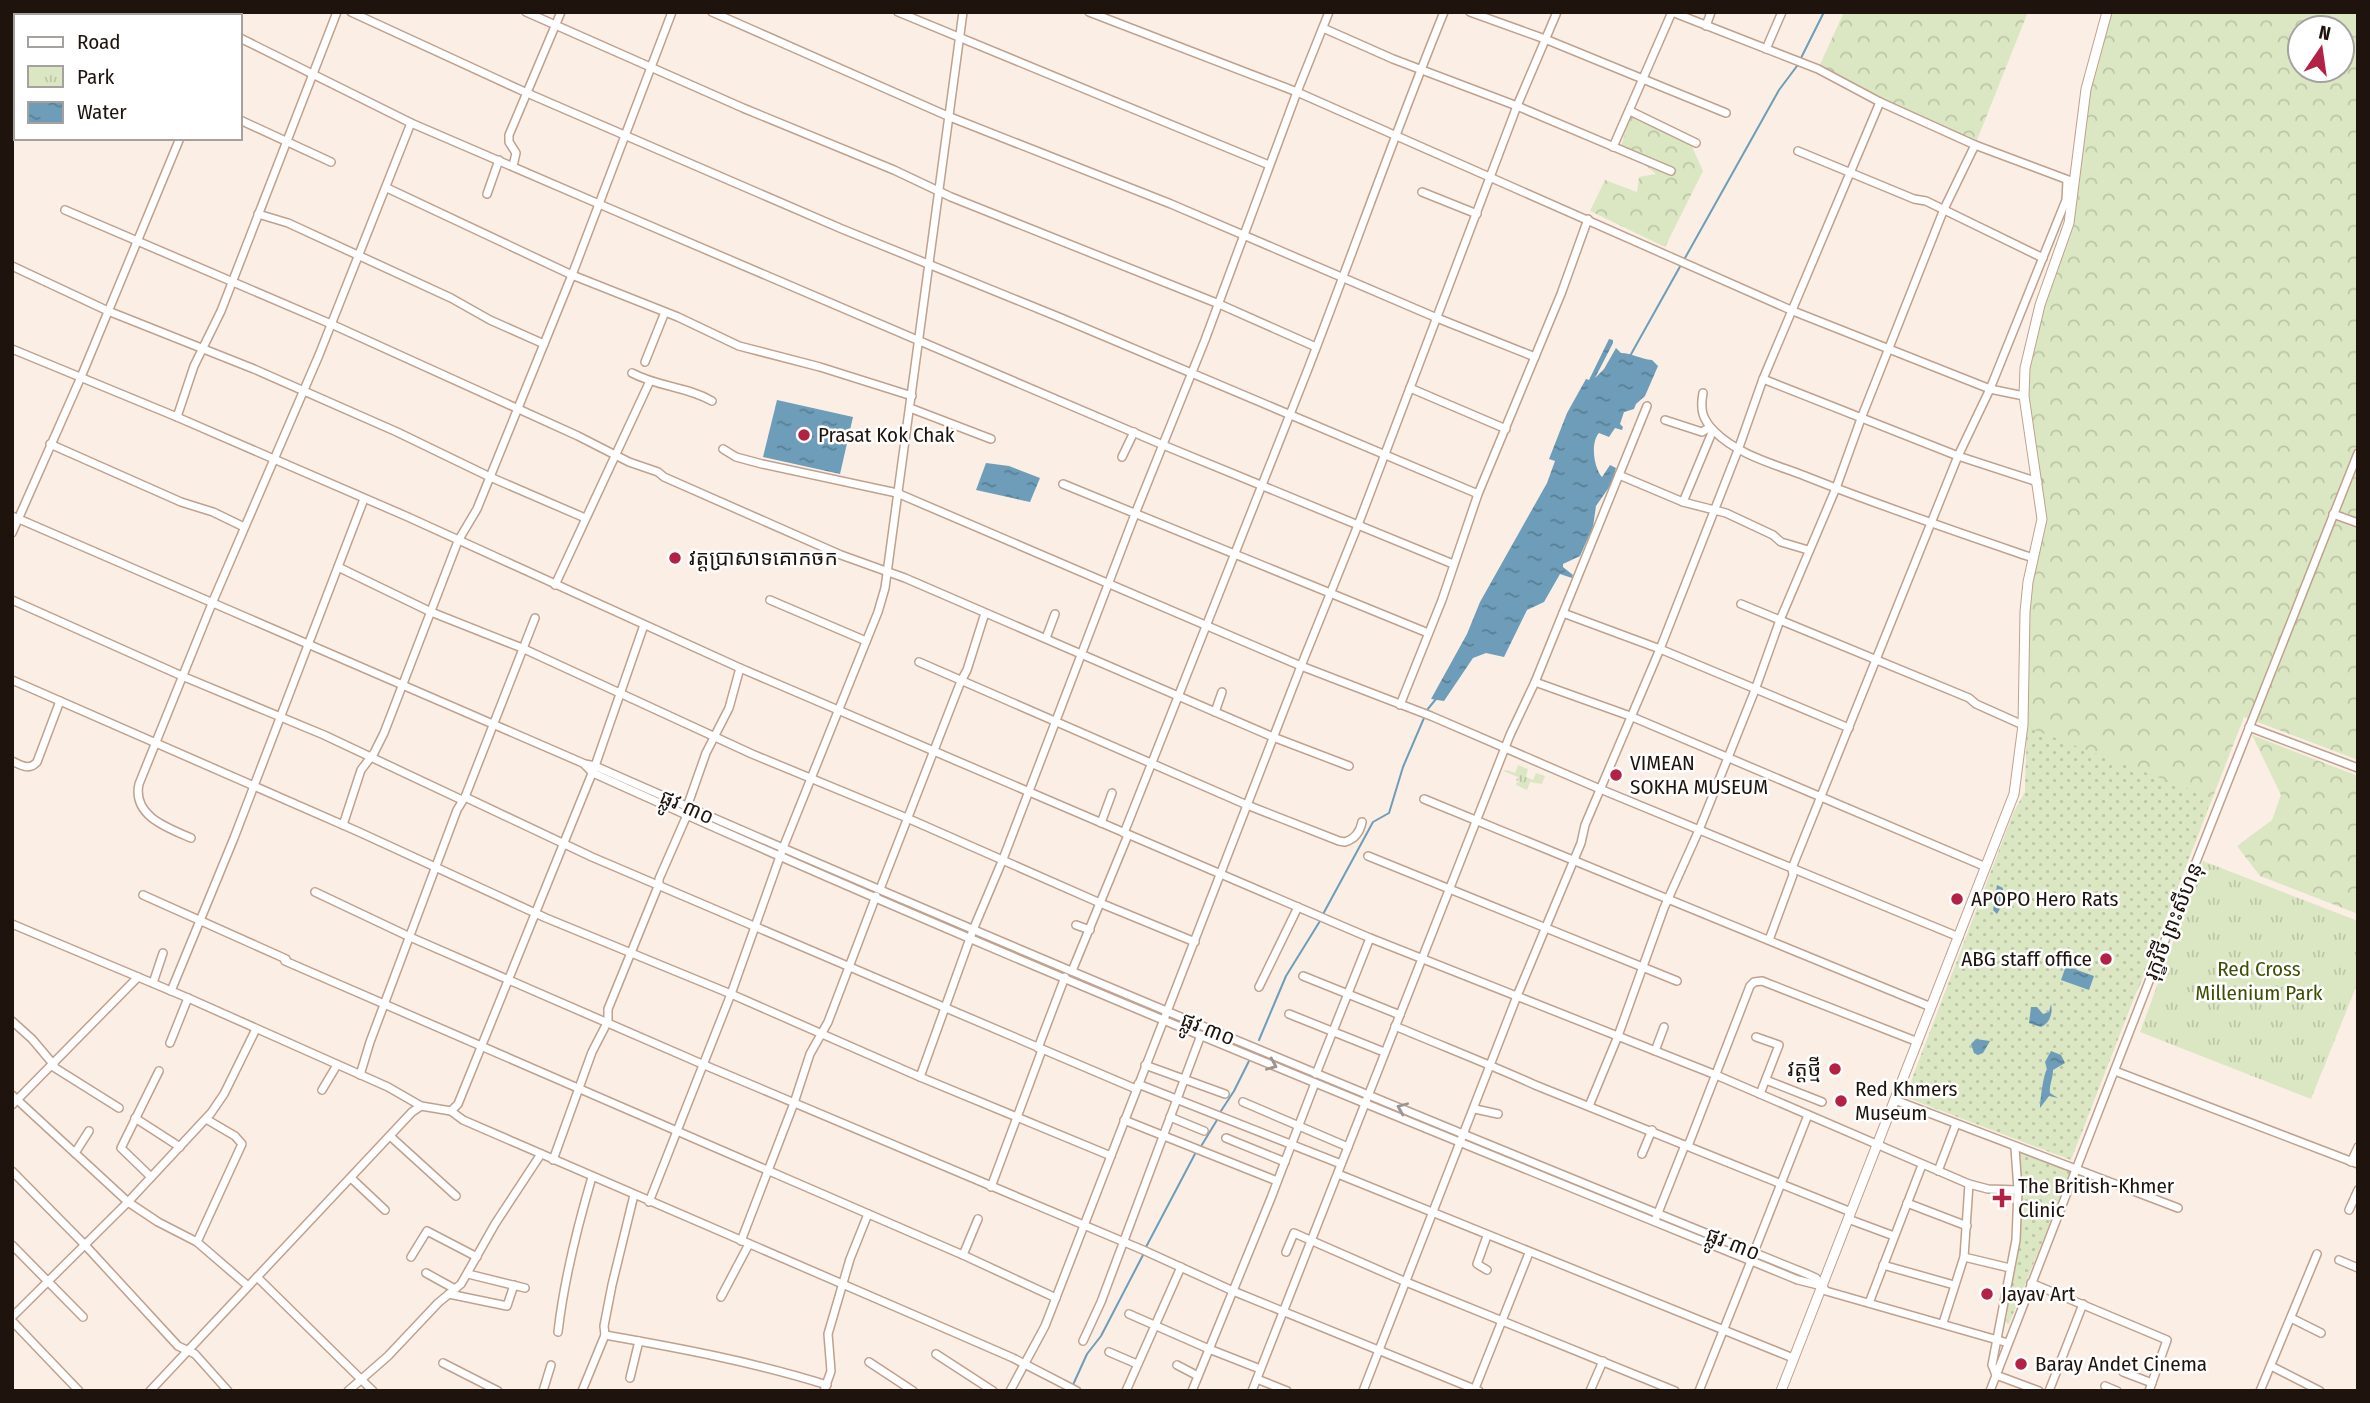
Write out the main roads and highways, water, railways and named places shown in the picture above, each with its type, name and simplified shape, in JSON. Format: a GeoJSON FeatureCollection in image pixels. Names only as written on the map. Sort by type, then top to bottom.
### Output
{"type":"FeatureCollection","features":[{"type":"Feature","properties":{"kind":"main road"},"geometry":{"type":"LineString","coordinates":[[1781,1391],[2011,806],[2023,725],[2025,612],[2042,519],[2024,396],[2025,368],[2040,305],[2069,223],[2071,181],[2086,89],[2107,12]]}},
{"type":"Feature","properties":{"kind":"water"},"geometry":{"type":"Polygon","coordinates":[[[1609,339],[1613,340],[1613,343],[1595,378],[1604,369],[1616,348],[1621,353],[1652,360],[1658,366],[1645,396],[1634,409],[1624,412],[1620,424],[1622,430],[1615,428],[1609,437],[1599,433],[1596,437],[1594,455],[1599,473],[1602,477],[1610,465],[1616,468],[1612,483],[1596,506],[1593,527],[1580,556],[1563,564],[1573,575],[1572,578],[1560,574],[1544,602],[1527,610],[1504,657],[1486,653],[1473,658],[1444,701],[1431,699],[1467,634],[1480,602],[1547,483],[1555,461],[1549,459],[1567,413],[1586,379],[1589,380],[1609,339]]]}},
{"type":"Feature","properties":{"kind":"water"},"geometry":{"type":"Polygon","coordinates":[[[777,400],[853,417],[840,474],[763,457],[777,400]]]}},
{"type":"Feature","properties":{"kind":"water"},"geometry":{"type":"Polygon","coordinates":[[[986,463],[1009,466],[1040,478],[1030,502],[976,490],[986,463]]]}},
{"type":"Feature","properties":{"kind":"water"},"geometry":{"type":"Polygon","coordinates":[[[1997,885],[2003,888],[2001,907],[1997,914],[1993,910],[1997,885]]]}},
{"type":"Feature","properties":{"kind":"water"},"geometry":{"type":"Polygon","coordinates":[[[2066,966],[2094,976],[2089,990],[2061,980],[2066,966]]]}},
{"type":"Feature","properties":{"kind":"water"},"geometry":{"type":"Polygon","coordinates":[[[2051,1004],[2052,1011],[2047,1023],[2041,1027],[2029,1023],[2031,1007],[2037,1007],[2043,1014],[2049,1012],[2051,1004]]]}},
{"type":"Feature","properties":{"kind":"water"},"geometry":{"type":"Polygon","coordinates":[[[1976,1039],[1990,1041],[1983,1053],[1978,1055],[1974,1053],[1971,1044],[1976,1039]]]}},
{"type":"Feature","properties":{"kind":"water"},"geometry":{"type":"Polygon","coordinates":[[[2051,1051],[2061,1055],[2065,1063],[2053,1070],[2050,1093],[2058,1098],[2049,1096],[2040,1108],[2047,1069],[2045,1062],[2051,1051]]]}},
{"type":"Feature","properties":{"kind":"waterway"},"geometry":{"type":"LineString","coordinates":[[1801,58],[1824,12]]}},
{"type":"Feature","properties":{"kind":"waterway"},"geometry":{"type":"LineString","coordinates":[[1685,258],[1779,90],[1797,66]]}},
{"type":"Feature","properties":{"kind":"waterway"},"geometry":{"type":"LineString","coordinates":[[1630,356],[1682,263]]}},
{"type":"Feature","properties":{"kind":"waterway"},"geometry":{"type":"LineString","coordinates":[[1427,710],[1436,699]]}},
{"type":"Feature","properties":{"kind":"waterway"},"geometry":{"type":"LineString","coordinates":[[1322,916],[1373,822],[1389,813],[1403,767],[1424,718]]}},
{"type":"Feature","properties":{"kind":"waterway"},"geometry":{"type":"LineString","coordinates":[[1259,1040],[1286,976],[1320,921]]}},
{"type":"Feature","properties":{"kind":"waterway"},"geometry":{"type":"LineString","coordinates":[[1219,1114],[1249,1061]]}},
{"type":"Feature","properties":{"kind":"waterway"},"geometry":{"type":"LineString","coordinates":[[1200,1148],[1217,1120]]}},
{"type":"Feature","properties":{"kind":"waterway"},"geometry":{"type":"LineString","coordinates":[[1146,1247],[1196,1152]]}},
{"type":"Feature","properties":{"kind":"waterway"},"geometry":{"type":"LineString","coordinates":[[1072,1387],[1087,1354],[1101,1336],[1143,1255]]}},
{"type":"Feature","properties":{"kind":"place","name":"Prasat Kok Chak"},"geometry":{"type":"Point","coordinates":[804,435]}},
{"type":"Feature","properties":{"kind":"place","name":"វត្តប្រាសាទគោកចក"},"geometry":{"type":"Point","coordinates":[675,558]}},
{"type":"Feature","properties":{"kind":"place","name":"VIMEAN SOKHA MUSEUM"},"geometry":{"type":"Point","coordinates":[1616,775]}},
{"type":"Feature","properties":{"kind":"place","name":"APOPO Hero Rats"},"geometry":{"type":"Point","coordinates":[1957,899]}},
{"type":"Feature","properties":{"kind":"place","name":"ABG staff office"},"geometry":{"type":"Point","coordinates":[2106,959]}},
{"type":"Feature","properties":{"kind":"place","name":"វត្តថ្មី"},"geometry":{"type":"Point","coordinates":[1835,1069]}},
{"type":"Feature","properties":{"kind":"place","name":"Red Khmers Museum"},"geometry":{"type":"Point","coordinates":[1841,1101]}},
{"type":"Feature","properties":{"kind":"place","name":"The British-Khmer Clinic"},"geometry":{"type":"Point","coordinates":[2002,1198]}},
{"type":"Feature","properties":{"kind":"place","name":"Jayav Art"},"geometry":{"type":"Point","coordinates":[1987,1294]}},
{"type":"Feature","properties":{"kind":"place","name":"Baray Andet Cinema"},"geometry":{"type":"Point","coordinates":[2021,1364]}},
{"type":"Feature","properties":{"kind":"park label","name":"Red Cross Millenium Park"},"geometry":{"type":"Point","coordinates":[2259,981]}}]}
